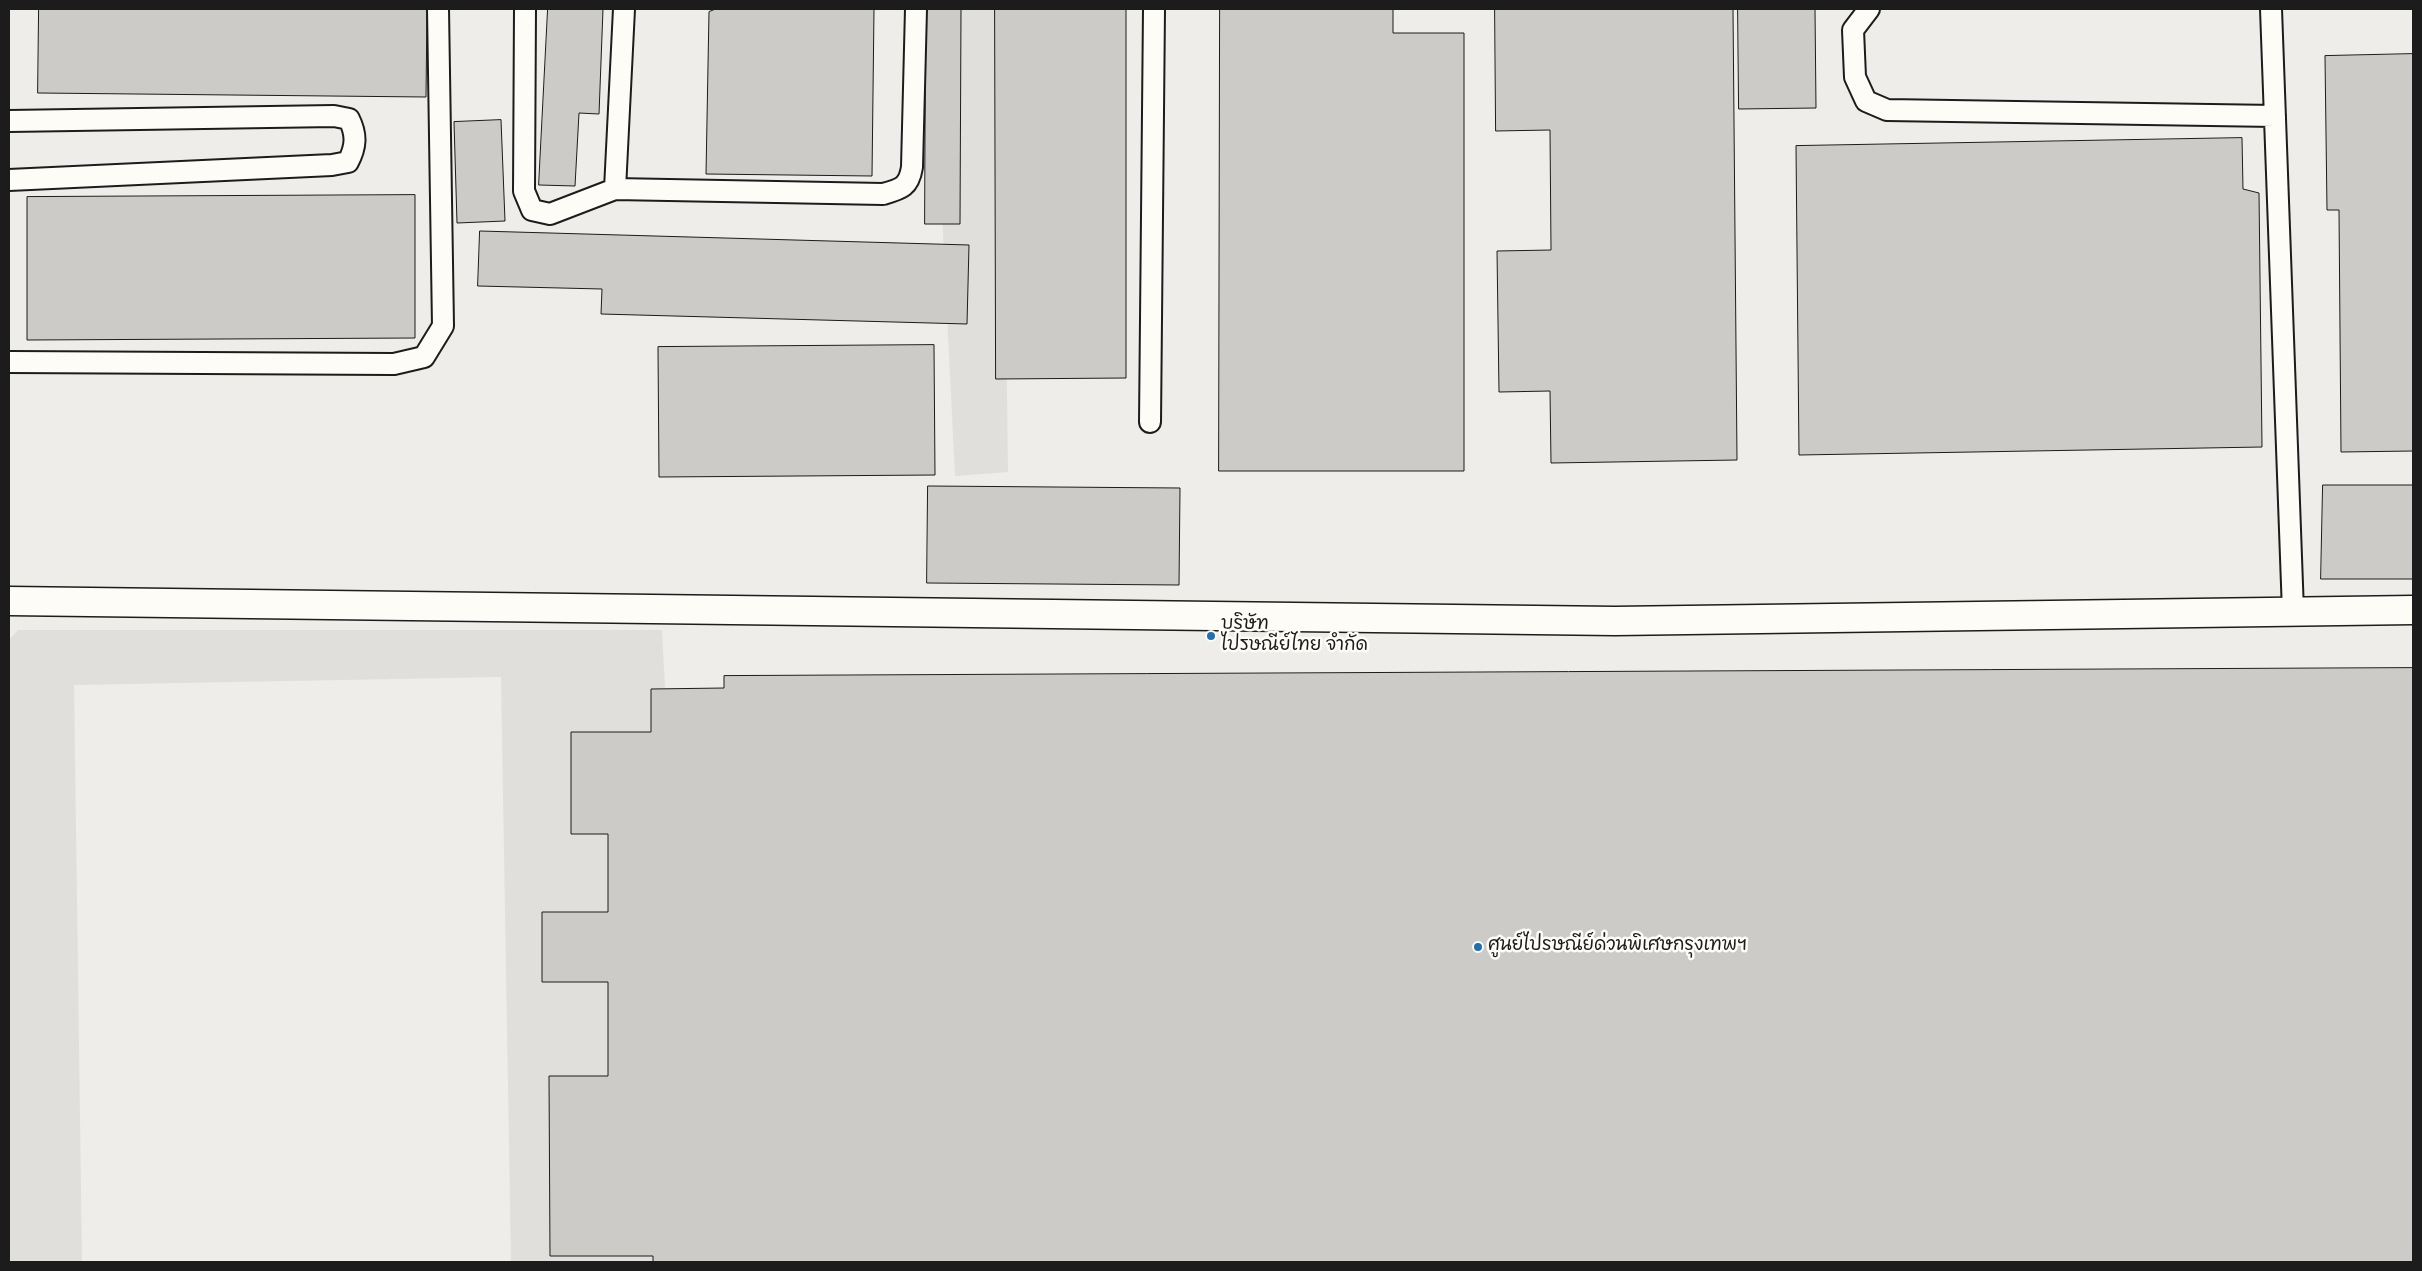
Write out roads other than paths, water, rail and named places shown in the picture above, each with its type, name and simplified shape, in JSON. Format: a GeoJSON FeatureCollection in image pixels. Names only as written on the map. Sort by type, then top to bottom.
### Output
{"type":"FeatureCollection","features":[{"type":"Feature","properties":{"kind":"street"},"geometry":{"type":"LineString","coordinates":[[9,601],[1615,622],[2413,610]]}},
{"type":"Feature","properties":{"kind":"lane"},"geometry":{"type":"LineString","coordinates":[[9,362],[394,364],[424,357],[443,326],[438,9]]}},
{"type":"Feature","properties":{"kind":"lane"},"geometry":{"type":"LineString","coordinates":[[525,9],[524,191],[532,210],[550,214],[615,189],[883,194],[900,189],[910,180],[912,167],[916,9]]}},
{"type":"Feature","properties":{"kind":"lane"},"geometry":{"type":"LineString","coordinates":[[615,189],[624,9]]}},
{"type":"Feature","properties":{"kind":"lane"},"geometry":{"type":"LineString","coordinates":[[1150,422],[1154,9]]}},
{"type":"Feature","properties":{"kind":"lane"},"geometry":{"type":"LineString","coordinates":[[1869,9],[1853,30],[1855,77],[1866,101],[1886,110],[2275,116]]}},
{"type":"Feature","properties":{"kind":"lane"},"geometry":{"type":"LineString","coordinates":[[2272,9],[2293,612]]}},
{"type":"Feature","properties":{"kind":"lane"},"geometry":{"type":"LineString","coordinates":[[9,121],[334,116],[349,120],[355,131],[355,149],[348,162],[332,165],[9,180]]}},
{"type":"Feature","properties":{"kind":"place","name":"บริษัท ไปรษณีย์ไทย จำกัด"},"geometry":{"type":"Point","coordinates":[1211,636]}},
{"type":"Feature","properties":{"kind":"place","name":"ศูนย์ไปรษณีย์ด่วนพิเศษกรุงเทพฯ"},"geometry":{"type":"Point","coordinates":[1478,947]}}]}
